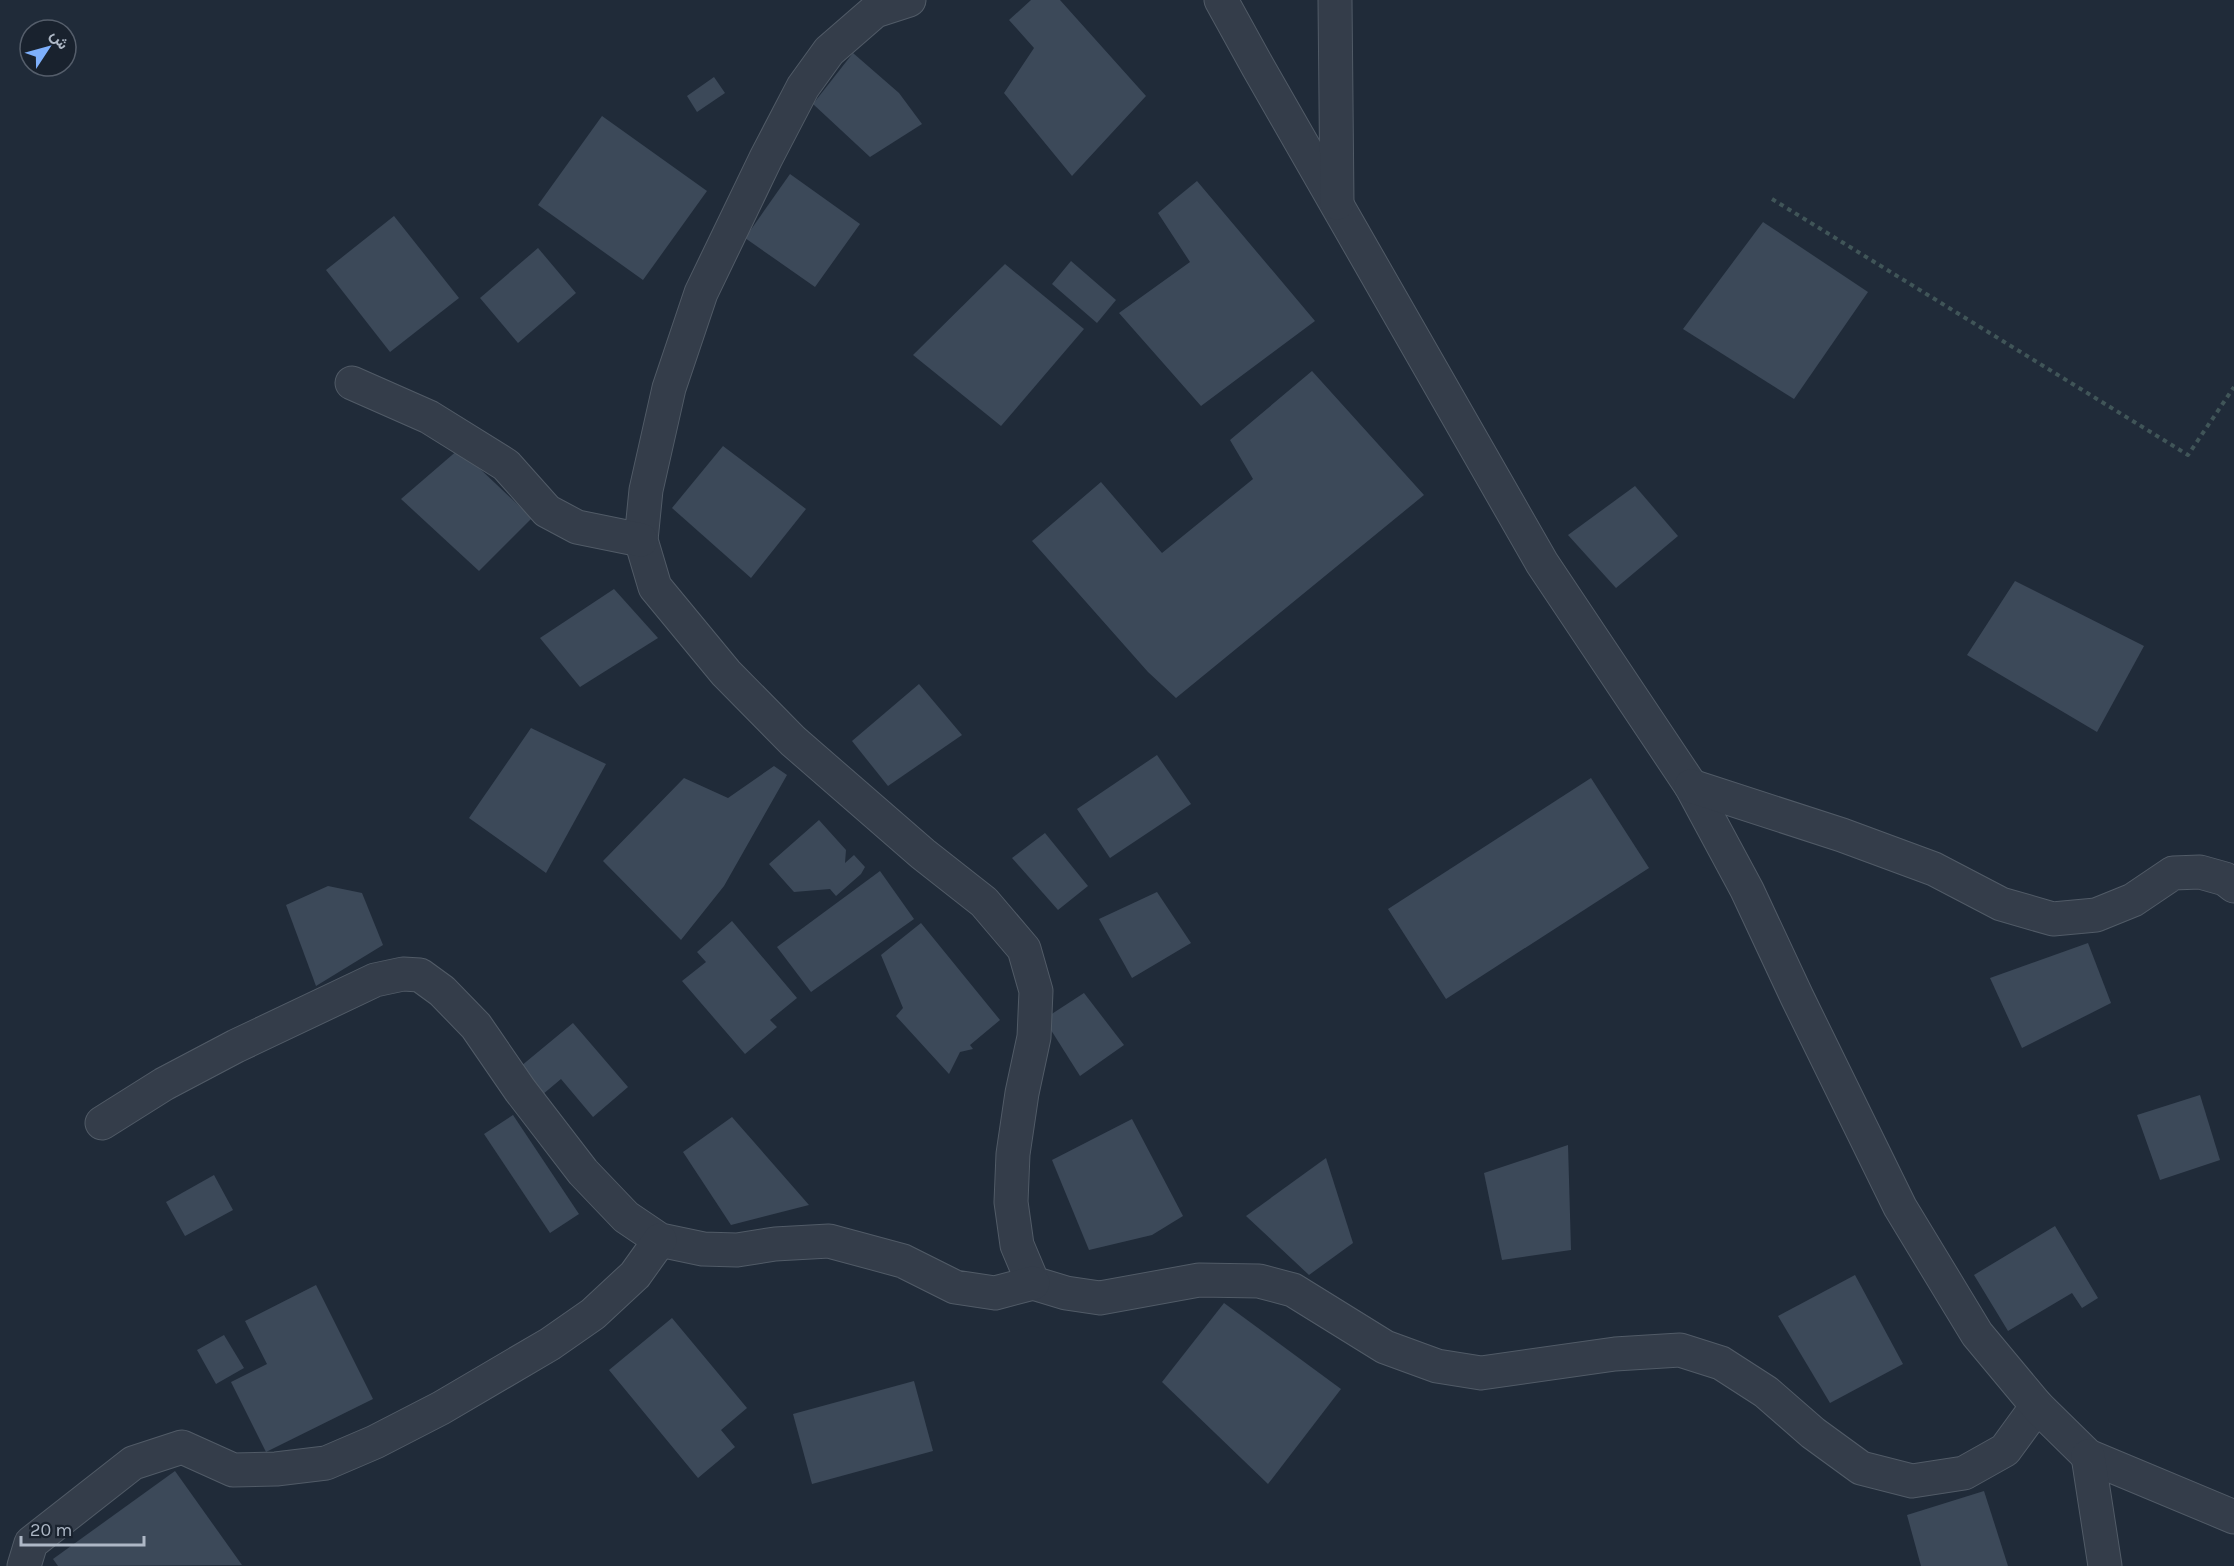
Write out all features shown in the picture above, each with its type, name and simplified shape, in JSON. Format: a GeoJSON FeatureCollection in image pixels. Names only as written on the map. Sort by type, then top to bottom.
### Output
{"type":"FeatureCollection","features":[{"type":"Feature","properties":{"kind":"street"},"geometry":{"type":"LineString","coordinates":[[909,0],[870,6],[829,51],[803,87],[766,158],[701,293],[669,388],[646,490],[641,540],[655,587],[726,673],[793,741],[923,854],[984,902],[1024,949],[1036,991],[1034,1037],[1022,1093],[1013,1154],[1011,1202],[1017,1245],[1033,1283]]}},
{"type":"Feature","properties":{"kind":"street"},"geometry":{"type":"LineString","coordinates":[[1221,0],[1542,563],[1690,786],[1747,890],[1900,1207],[1977,1334],[2037,1406],[2088,1456],[2234,1517]]}},
{"type":"Feature","properties":{"kind":"street"},"geometry":{"type":"LineString","coordinates":[[1335,0],[1337,204]]}},
{"type":"Feature","properties":{"kind":"street"},"geometry":{"type":"LineString","coordinates":[[352,383],[429,417],[506,465],[547,511],[577,527],[641,540]]}},
{"type":"Feature","properties":{"kind":"street"},"geometry":{"type":"LineString","coordinates":[[1690,786],[1853,839],[1934,869],[2001,904],[2053,919],[2096,915],[2133,900],[2173,873],[2200,872],[2225,879],[2234,886]]}},
{"type":"Feature","properties":{"kind":"street"},"geometry":{"type":"LineString","coordinates":[[102,1123],[185,1073],[375,980],[404,974],[420,975],[442,991],[476,1026],[520,1090],[583,1172],[626,1217],[660,1240],[703,1249],[737,1250],[774,1244],[829,1241],[903,1261],[955,1287],[995,1293],[1033,1283],[1066,1293],[1100,1298],[1199,1280],[1259,1281],[1293,1290],[1385,1347],[1437,1366],[1481,1373],[1615,1354],[1680,1350],[1721,1363],[1766,1392],[1813,1432],[1861,1468],[1912,1481],[1964,1473],[2005,1450],[2037,1406]]}},
{"type":"Feature","properties":{"kind":"street"},"geometry":{"type":"LineString","coordinates":[[24,1566],[31,1542],[133,1463],[182,1447],[233,1470],[276,1470],[326,1462],[375,1442],[441,1408],[550,1344],[593,1314],[635,1275],[660,1240]]}},
{"type":"Feature","properties":{"kind":"street"},"geometry":{"type":"LineString","coordinates":[[2088,1456],[2105,1566]]}},
{"type":"Feature","properties":{"kind":"path"},"geometry":{"type":"LineString","coordinates":[[1772,200],[2188,455],[2234,387]]}},
{"type":"Feature","properties":{"kind":"building"},"geometry":{"type":"Polygon","coordinates":[[[1031,0],[1060,0],[1146,96],[1072,176],[1004,93],[1034,48],[1009,20],[1031,0]]]}},
{"type":"Feature","properties":{"kind":"building"},"geometry":{"type":"Polygon","coordinates":[[[853,53],[899,93],[922,124],[870,157],[813,104],[853,53]]]}},
{"type":"Feature","properties":{"kind":"building"},"geometry":{"type":"Polygon","coordinates":[[[714,77],[725,93],[697,112],[687,96],[714,77]]]}},
{"type":"Feature","properties":{"kind":"building"},"geometry":{"type":"Polygon","coordinates":[[[602,116],[707,191],[643,280],[538,205],[602,116]]]}},
{"type":"Feature","properties":{"kind":"building"},"geometry":{"type":"Polygon","coordinates":[[[790,174],[860,224],[815,287],[745,238],[790,174]]]}},
{"type":"Feature","properties":{"kind":"building"},"geometry":{"type":"Polygon","coordinates":[[[1197,181],[1315,321],[1201,406],[1119,313],[1190,262],[1158,213],[1197,181]]]}},
{"type":"Feature","properties":{"kind":"building"},"geometry":{"type":"Polygon","coordinates":[[[394,216],[459,298],[390,352],[326,270],[394,216]]]}},
{"type":"Feature","properties":{"kind":"building"},"geometry":{"type":"Polygon","coordinates":[[[1763,222],[1868,292],[1794,399],[1683,329],[1763,222]]]}},
{"type":"Feature","properties":{"kind":"building"},"geometry":{"type":"Polygon","coordinates":[[[538,248],[576,293],[518,343],[480,298],[538,248]]]}},
{"type":"Feature","properties":{"kind":"building"},"geometry":{"type":"Polygon","coordinates":[[[1071,261],[1116,300],[1097,323],[1052,284],[1071,261]]]}},
{"type":"Feature","properties":{"kind":"building"},"geometry":{"type":"Polygon","coordinates":[[[1005,264],[1084,329],[1001,426],[913,355],[1005,264]]]}},
{"type":"Feature","properties":{"kind":"building"},"geometry":{"type":"Polygon","coordinates":[[[1312,371],[1424,495],[1176,698],[1148,672],[1032,541],[1101,482],[1162,553],[1253,479],[1230,440],[1312,371]]]}},
{"type":"Feature","properties":{"kind":"building"},"geometry":{"type":"Polygon","coordinates":[[[723,446],[806,509],[751,578],[672,508],[723,446]]]}},
{"type":"Feature","properties":{"kind":"building"},"geometry":{"type":"Polygon","coordinates":[[[459,449],[532,518],[479,571],[401,499],[459,449]]]}},
{"type":"Feature","properties":{"kind":"building"},"geometry":{"type":"Polygon","coordinates":[[[1635,486],[1678,536],[1616,588],[1568,535],[1635,486]]]}},
{"type":"Feature","properties":{"kind":"building"},"geometry":{"type":"Polygon","coordinates":[[[2015,581],[2144,646],[2097,732],[1967,655],[2015,581]]]}},
{"type":"Feature","properties":{"kind":"building"},"geometry":{"type":"Polygon","coordinates":[[[614,589],[658,638],[580,687],[540,638],[614,589]]]}},
{"type":"Feature","properties":{"kind":"building"},"geometry":{"type":"Polygon","coordinates":[[[919,684],[962,735],[888,786],[852,741],[919,684]]]}},
{"type":"Feature","properties":{"kind":"building"},"geometry":{"type":"Polygon","coordinates":[[[531,728],[606,764],[546,873],[469,818],[531,728]]]}},
{"type":"Feature","properties":{"kind":"building"},"geometry":{"type":"Polygon","coordinates":[[[1157,755],[1191,804],[1110,858],[1077,809],[1157,755]]]}},
{"type":"Feature","properties":{"kind":"building"},"geometry":{"type":"Polygon","coordinates":[[[774,766],[787,775],[724,886],[681,940],[603,861],[684,778],[728,798],[774,766]]]}},
{"type":"Feature","properties":{"kind":"building"},"geometry":{"type":"Polygon","coordinates":[[[1591,778],[1649,868],[1446,999],[1388,909],[1591,778]]]}},
{"type":"Feature","properties":{"kind":"building"},"geometry":{"type":"Polygon","coordinates":[[[819,820],[846,850],[845,863],[854,855],[865,867],[861,874],[836,896],[830,889],[794,892],[769,864],[819,820]]]}},
{"type":"Feature","properties":{"kind":"building"},"geometry":{"type":"Polygon","coordinates":[[[1045,833],[1088,886],[1058,910],[1012,858],[1045,833]]]}},
{"type":"Feature","properties":{"kind":"building"},"geometry":{"type":"Polygon","coordinates":[[[880,871],[914,919],[811,992],[777,947],[880,871]]]}},
{"type":"Feature","properties":{"kind":"building"},"geometry":{"type":"Polygon","coordinates":[[[328,886],[362,893],[383,945],[316,986],[286,905],[328,886]]]}},
{"type":"Feature","properties":{"kind":"building"},"geometry":{"type":"Polygon","coordinates":[[[1157,892],[1191,943],[1132,978],[1099,919],[1157,892]]]}},
{"type":"Feature","properties":{"kind":"building"},"geometry":{"type":"Polygon","coordinates":[[[732,921],[797,998],[770,1020],[777,1027],[745,1054],[682,981],[706,962],[697,952],[732,921]]]}},
{"type":"Feature","properties":{"kind":"building"},"geometry":{"type":"Polygon","coordinates":[[[921,923],[1000,1020],[970,1045],[973,1049],[960,1052],[949,1074],[896,1016],[903,1008],[881,955],[921,923]]]}},
{"type":"Feature","properties":{"kind":"building"},"geometry":{"type":"Polygon","coordinates":[[[2088,943],[2111,1003],[2022,1048],[1990,978],[2088,943]]]}},
{"type":"Feature","properties":{"kind":"building"},"geometry":{"type":"Polygon","coordinates":[[[1084,993],[1124,1045],[1080,1076],[1044,1019],[1084,993]]]}},
{"type":"Feature","properties":{"kind":"building"},"geometry":{"type":"Polygon","coordinates":[[[573,1023],[628,1087],[593,1117],[561,1079],[536,1100],[515,1071],[573,1023]]]}},
{"type":"Feature","properties":{"kind":"building"},"geometry":{"type":"Polygon","coordinates":[[[2200,1095],[2220,1160],[2160,1180],[2137,1115],[2200,1095]]]}},
{"type":"Feature","properties":{"kind":"building"},"geometry":{"type":"Polygon","coordinates":[[[513,1115],[579,1214],[550,1233],[484,1134],[513,1115]]]}},
{"type":"Feature","properties":{"kind":"building"},"geometry":{"type":"Polygon","coordinates":[[[732,1117],[809,1205],[731,1225],[683,1152],[732,1117]]]}},
{"type":"Feature","properties":{"kind":"building"},"geometry":{"type":"Polygon","coordinates":[[[1132,1119],[1183,1216],[1152,1235],[1089,1250],[1052,1160],[1132,1119]]]}},
{"type":"Feature","properties":{"kind":"building"},"geometry":{"type":"Polygon","coordinates":[[[1568,1145],[1571,1250],[1502,1260],[1484,1173],[1568,1145]]]}},
{"type":"Feature","properties":{"kind":"building"},"geometry":{"type":"Polygon","coordinates":[[[1326,1158],[1353,1243],[1309,1275],[1246,1216],[1326,1158]]]}},
{"type":"Feature","properties":{"kind":"building"},"geometry":{"type":"Polygon","coordinates":[[[214,1175],[233,1210],[185,1236],[166,1202],[214,1175]]]}},
{"type":"Feature","properties":{"kind":"building"},"geometry":{"type":"Polygon","coordinates":[[[2055,1226],[2098,1298],[2082,1308],[2072,1293],[2008,1331],[1974,1275],[2055,1226]]]}},
{"type":"Feature","properties":{"kind":"building"},"geometry":{"type":"Polygon","coordinates":[[[1855,1275],[1903,1364],[1830,1403],[1778,1316],[1855,1275]]]}},
{"type":"Feature","properties":{"kind":"building"},"geometry":{"type":"Polygon","coordinates":[[[316,1285],[373,1399],[266,1452],[231,1382],[267,1364],[245,1321],[316,1285]]]}},
{"type":"Feature","properties":{"kind":"building"},"geometry":{"type":"Polygon","coordinates":[[[1224,1303],[1341,1389],[1268,1484],[1162,1382],[1224,1303]]]}},
{"type":"Feature","properties":{"kind":"building"},"geometry":{"type":"Polygon","coordinates":[[[672,1318],[747,1408],[721,1430],[735,1447],[698,1478],[609,1370],[672,1318]]]}},
{"type":"Feature","properties":{"kind":"building"},"geometry":{"type":"Polygon","coordinates":[[[224,1335],[244,1368],[216,1384],[197,1350],[224,1335]]]}},
{"type":"Feature","properties":{"kind":"building"},"geometry":{"type":"Polygon","coordinates":[[[914,1381],[933,1451],[812,1484],[793,1414],[914,1381]]]}},
{"type":"Feature","properties":{"kind":"building"},"geometry":{"type":"Polygon","coordinates":[[[175,1471],[242,1565],[58,1566],[53,1559],[175,1471]]]}},
{"type":"Feature","properties":{"kind":"building"},"geometry":{"type":"Polygon","coordinates":[[[1984,1491],[2008,1566],[1921,1566],[1907,1515],[1984,1491]]]}}]}
